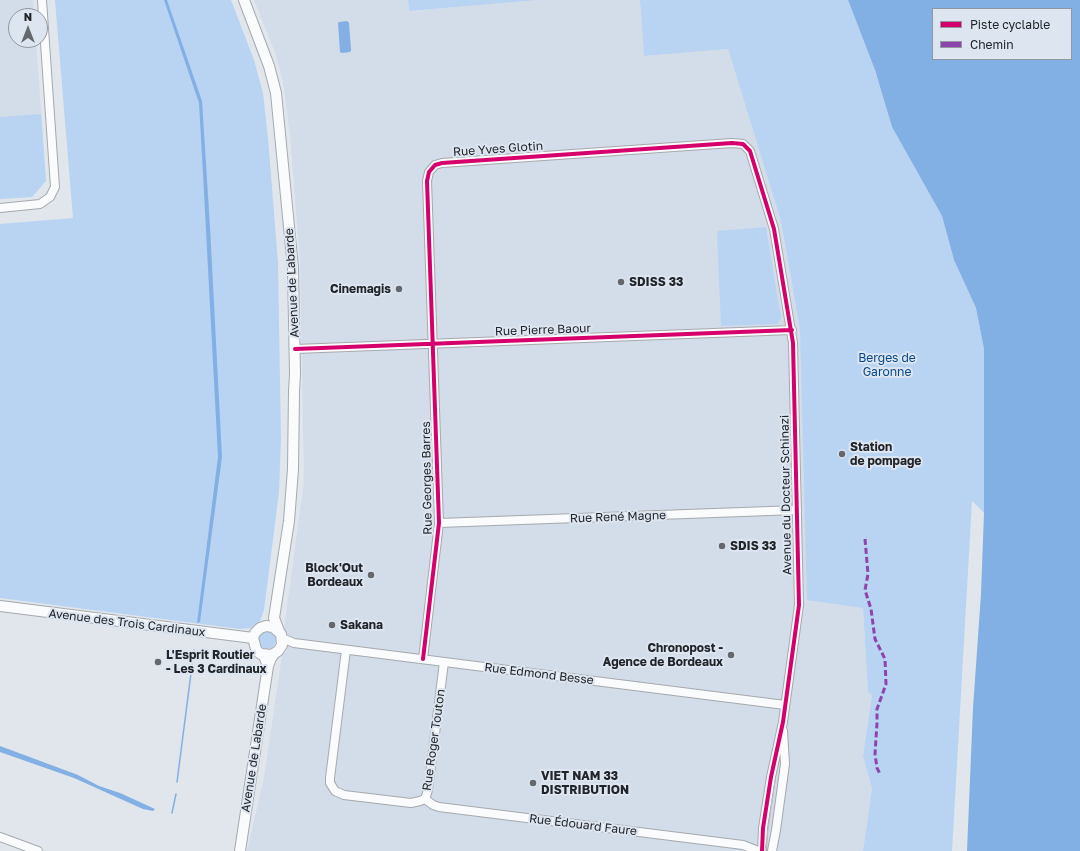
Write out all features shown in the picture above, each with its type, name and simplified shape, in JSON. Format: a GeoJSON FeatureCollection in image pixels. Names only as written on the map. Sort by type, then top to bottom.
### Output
{"type":"FeatureCollection","features":[{"type":"Feature","properties":{"kind":"main road","name":"Avenue de Labarde"},"geometry":{"type":"LineString","coordinates":[[244,0],[267,60],[276,93],[292,250],[295,349],[292,485],[287,535],[274,618],[280,634]]}},
{"type":"Feature","properties":{"kind":"main road","name":"Avenue des Trois Cardinaux"},"geometry":{"type":"LineString","coordinates":[[0,606],[253,638]]}},
{"type":"Feature","properties":{"kind":"main road"},"geometry":{"type":"LineString","coordinates":[[268,666],[266,659],[254,646],[253,638],[257,630],[271,623],[274,618]]}},
{"type":"Feature","properties":{"kind":"main road"},"geometry":{"type":"LineString","coordinates":[[261,654],[268,655],[278,651],[280,634],[273,627],[266,626]]}},
{"type":"Feature","properties":{"kind":"main road","name":"Avenue de Labarde"},"geometry":{"type":"LineString","coordinates":[[240,851],[268,666],[270,660],[278,651]]}},
{"type":"Feature","properties":{"kind":"street"},"geometry":{"type":"LineString","coordinates":[[0,208],[44,203],[54,191],[55,179],[42,0]]}},
{"type":"Feature","properties":{"kind":"street","name":"Rue Yves Glotin"},"geometry":{"type":"LineString","coordinates":[[433,344],[427,181],[429,172],[435,165],[442,163],[732,143],[743,144]]}},
{"type":"Feature","properties":{"kind":"street","name":"Avenue du Docteur Schinazi"},"geometry":{"type":"LineString","coordinates":[[743,144],[750,151],[774,229],[793,343],[799,604],[783,722],[771,777],[762,841],[762,851]]}},
{"type":"Feature","properties":{"kind":"street","name":"Rue Pierre Baour"},"geometry":{"type":"LineString","coordinates":[[295,349],[792,330]]}},
{"type":"Feature","properties":{"kind":"street","name":"Rue Georges Barres"},"geometry":{"type":"LineString","coordinates":[[422,659],[439,523],[433,344]]}},
{"type":"Feature","properties":{"kind":"street","name":"Rue René Magne"},"geometry":{"type":"LineString","coordinates":[[439,523],[797,510]]}},
{"type":"Feature","properties":{"kind":"street","name":"Rue Edmond Besse"},"geometry":{"type":"LineString","coordinates":[[280,634],[294,643],[785,706]]}},
{"type":"Feature","properties":{"kind":"street","name":"Rue Edmond Besse"},"geometry":{"type":"LineString","coordinates":[[278,651],[294,643]]}},
{"type":"Feature","properties":{"kind":"street","name":"Rue Roger Touton"},"geometry":{"type":"LineString","coordinates":[[346,650],[330,778],[332,787],[344,795],[414,803],[425,799],[428,790],[444,662]]}},
{"type":"Feature","properties":{"kind":"street","name":"Avenue du Docteur Schinazi"},"geometry":{"type":"LineString","coordinates":[[772,851],[785,764],[783,722]]}},
{"type":"Feature","properties":{"kind":"street","name":"Rue Édouard Faure"},"geometry":{"type":"LineString","coordinates":[[425,799],[433,805],[743,845],[758,851]]}},
{"type":"Feature","properties":{"kind":"street"},"geometry":{"type":"LineString","coordinates":[[0,837],[38,851]]}},
{"type":"Feature","properties":{"kind":"street","name":"Rue Édouard Faure"},"geometry":{"type":"LineString","coordinates":[[743,845],[762,841]]}},
{"type":"Feature","properties":{"kind":"shaded area"},"geometry":{"type":"Polygon","coordinates":[[[0,0],[33,0],[34,8],[8,8],[8,48],[37,48],[46,181],[32,197],[0,199],[0,0]]]}},
{"type":"Feature","properties":{"kind":"shaded area"},"geometry":{"type":"Polygon","coordinates":[[[254,0],[408,0],[409,11],[538,0],[640,0],[644,56],[728,49],[781,221],[800,330],[800,340],[863,608],[868,692],[872,695],[863,756],[872,789],[863,851],[247,851],[264,778],[282,655],[287,651],[288,635],[284,629],[304,481],[300,261],[290,136],[284,88],[280,70],[274,50],[254,0]]]}},
{"type":"Feature","properties":{"kind":"green space"},"geometry":{"type":"Polygon","coordinates":[[[55,0],[231,0],[254,60],[263,93],[278,263],[281,439],[279,492],[264,610],[260,621],[251,628],[240,629],[0,598],[0,224],[73,218],[55,0]]]}},
{"type":"Feature","properties":{"kind":"green space"},"geometry":{"type":"Polygon","coordinates":[[[408,0],[538,0],[409,11],[408,0]]]}},
{"type":"Feature","properties":{"kind":"green space","name":"Berges de Garonne"},"geometry":{"type":"Polygon","coordinates":[[[640,0],[848,0],[875,70],[892,127],[942,216],[954,260],[976,308],[984,349],[984,513],[972,501],[952,851],[863,851],[872,789],[863,756],[872,695],[868,692],[863,608],[807,600],[800,330],[781,221],[728,49],[644,56],[640,0]]]}},
{"type":"Feature","properties":{"kind":"green space"},"geometry":{"type":"Polygon","coordinates":[[[41,114],[46,181],[32,197],[0,199],[0,117],[41,114]]]}},
{"type":"Feature","properties":{"kind":"green space"},"geometry":{"type":"Polygon","coordinates":[[[766,227],[781,318],[777,324],[721,326],[717,231],[766,227]]]}},
{"type":"Feature","properties":{"kind":"green space"},"geometry":{"type":"Polygon","coordinates":[[[263,631],[271,631],[276,636],[274,647],[271,649],[263,649],[258,644],[258,636],[263,631]]]}},
{"type":"Feature","properties":{"kind":"water"},"geometry":{"type":"Polygon","coordinates":[[[164,0],[167,0],[202,101],[210,227],[222,457],[200,622],[197,623],[218,457],[199,103],[164,0]]]}},
{"type":"Feature","properties":{"kind":"water"},"geometry":{"type":"Polygon","coordinates":[[[848,0],[1080,0],[1080,851],[967,851],[984,513],[984,349],[976,308],[954,260],[942,216],[892,127],[875,70],[848,0]]]}},
{"type":"Feature","properties":{"kind":"water"},"geometry":{"type":"Polygon","coordinates":[[[347,21],[349,23],[351,50],[350,52],[342,53],[340,52],[338,23],[347,21]]]}},
{"type":"Feature","properties":{"kind":"water"},"geometry":{"type":"Polygon","coordinates":[[[0,746],[78,775],[99,786],[120,793],[155,809],[153,811],[143,809],[74,778],[0,752],[0,746]]]}},
{"type":"Feature","properties":{"kind":"waterway"},"geometry":{"type":"LineString","coordinates":[[177,782],[194,650]]}},
{"type":"Feature","properties":{"kind":"waterway"},"geometry":{"type":"LineString","coordinates":[[172,813],[176,794]]}},
{"type":"Feature","properties":{"kind":"tram line"},"geometry":{"type":"LineString","coordinates":[[765,851],[775,781]]}},
{"type":"Feature","properties":{"kind":"marked path"},"geometry":{"type":"LineString","coordinates":[[865,539],[868,574],[865,590],[871,609],[875,639],[885,659],[886,684],[877,709],[875,754],[877,768],[880,774]]}},
{"type":"Feature","properties":{"kind":"cycle path"},"geometry":{"type":"LineString","coordinates":[[423,659],[439,523],[427,181],[429,172],[435,165],[442,163],[732,143],[743,144],[750,151],[774,229],[793,343],[799,605],[783,722],[771,777],[763,828],[762,851]]}},
{"type":"Feature","properties":{"kind":"cycle path"},"geometry":{"type":"LineString","coordinates":[[295,349],[792,330]]}},
{"type":"Feature","properties":{"kind":"place","name":"SDISS 33"},"geometry":{"type":"Point","coordinates":[621,282]}},
{"type":"Feature","properties":{"kind":"place","name":"Cinemagis"},"geometry":{"type":"Point","coordinates":[399,289]}},
{"type":"Feature","properties":{"kind":"place","name":"Station de pompage"},"geometry":{"type":"Point","coordinates":[842,454]}},
{"type":"Feature","properties":{"kind":"place","name":"SDIS 33"},"geometry":{"type":"Point","coordinates":[722,546]}},
{"type":"Feature","properties":{"kind":"place","name":"Block'Out Bordeaux"},"geometry":{"type":"Point","coordinates":[371,575]}},
{"type":"Feature","properties":{"kind":"place","name":"Sakana"},"geometry":{"type":"Point","coordinates":[332,625]}},
{"type":"Feature","properties":{"kind":"place","name":"Chronopost - Agence de Bordeaux"},"geometry":{"type":"Point","coordinates":[731,655]}},
{"type":"Feature","properties":{"kind":"place","name":"L'Esprit Routier - Les 3 Cardinaux"},"geometry":{"type":"Point","coordinates":[158,662]}},
{"type":"Feature","properties":{"kind":"place","name":"VIET NAM 33 DISTRIBUTION"},"geometry":{"type":"Point","coordinates":[533,783]}}]}
